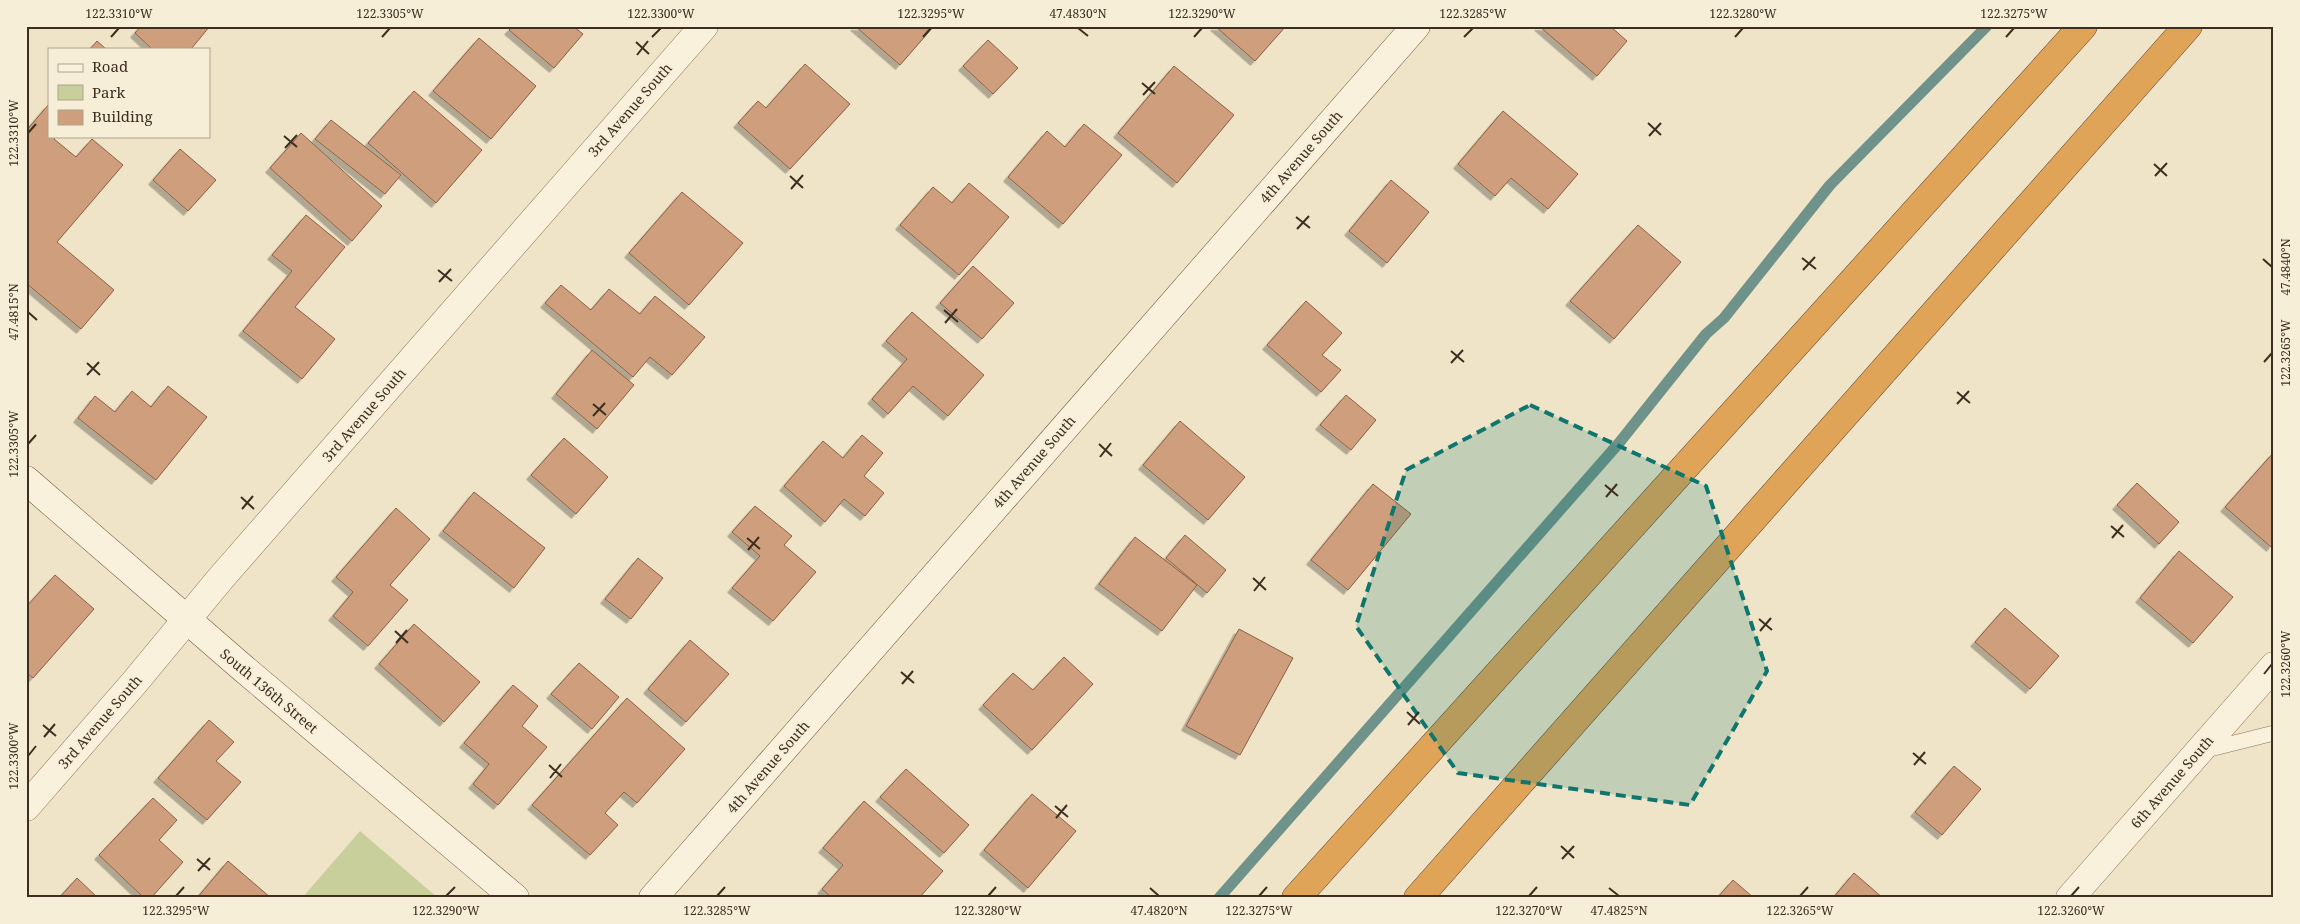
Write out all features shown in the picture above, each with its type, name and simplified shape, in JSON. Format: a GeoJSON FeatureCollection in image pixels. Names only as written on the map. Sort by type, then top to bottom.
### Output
{"type":"FeatureCollection","features":[{"type":"Feature","properties":{"kind":"highway"},"geometry":{"type":"LineString","coordinates":[[1296,898],[2083,26]]}},
{"type":"Feature","properties":{"kind":"highway"},"geometry":{"type":"LineString","coordinates":[[1418,898],[2188,26]]}},
{"type":"Feature","properties":{"kind":"street","name":"3rd Avenue South"},"geometry":{"type":"LineString","coordinates":[[26,807],[186,620],[704,26]]}},
{"type":"Feature","properties":{"kind":"street","name":"4th Avenue South"},"geometry":{"type":"LineString","coordinates":[[653,898],[1416,26]]}},
{"type":"Feature","properties":{"kind":"street","name":"South 136th Street"},"geometry":{"type":"LineString","coordinates":[[26,480],[186,620],[515,898]]}},
{"type":"Feature","properties":{"kind":"street","name":"6th Avenue South"},"geometry":{"type":"LineString","coordinates":[[2070,898],[2274,666]]}},
{"type":"Feature","properties":{"kind":"lane"},"geometry":{"type":"LineString","coordinates":[[2199,752],[2274,733]]}},
{"type":"Feature","properties":{"kind":"highlighted area"},"geometry":{"type":"Polygon","coordinates":[[[1530,405],[1706,486],[1767,671],[1690,805],[1458,773],[1356,626],[1406,470],[1530,405]]]}},
{"type":"Feature","properties":{"kind":"green space"},"geometry":{"type":"Polygon","coordinates":[[[360,831],[438,898],[302,898],[360,831]]]}},
{"type":"Feature","properties":{"kind":"building"},"geometry":{"type":"Polygon","coordinates":[[[141,26],[210,26],[192,48],[151,48],[135,33],[141,26]]]}},
{"type":"Feature","properties":{"kind":"building"},"geometry":{"type":"Polygon","coordinates":[[[513,26],[573,26],[583,34],[554,68],[509,30],[513,26]]]}},
{"type":"Feature","properties":{"kind":"building"},"geometry":{"type":"Polygon","coordinates":[[[855,26],[934,26],[900,65],[855,26]]]}},
{"type":"Feature","properties":{"kind":"building"},"geometry":{"type":"Polygon","coordinates":[[[1215,26],[1286,26],[1255,61],[1215,26]]]}},
{"type":"Feature","properties":{"kind":"building"},"geometry":{"type":"Polygon","coordinates":[[[1539,26],[1610,26],[1627,41],[1597,76],[1539,26]]]}},
{"type":"Feature","properties":{"kind":"building"},"geometry":{"type":"Polygon","coordinates":[[[479,38],[536,86],[491,139],[433,91],[479,38]]]}},
{"type":"Feature","properties":{"kind":"building"},"geometry":{"type":"Polygon","coordinates":[[[988,40],[1018,68],[993,94],[963,66],[988,40]]]}},
{"type":"Feature","properties":{"kind":"building"},"geometry":{"type":"Polygon","coordinates":[[[97,41],[105,48],[91,48],[97,41]]]}},
{"type":"Feature","properties":{"kind":"building"},"geometry":{"type":"Polygon","coordinates":[[[805,64],[850,104],[790,169],[738,123],[758,101],[766,108],[805,64]]]}},
{"type":"Feature","properties":{"kind":"building"},"geometry":{"type":"Polygon","coordinates":[[[1174,66],[1234,115],[1177,183],[1118,133],[1174,66]]]}},
{"type":"Feature","properties":{"kind":"building"},"geometry":{"type":"Polygon","coordinates":[[[414,91],[482,150],[436,203],[368,143],[414,91]]]}},
{"type":"Feature","properties":{"kind":"building"},"geometry":{"type":"Polygon","coordinates":[[[48,105],[48,138],[55,138],[76,157],[92,139],[123,165],[57,242],[114,290],[81,329],[26,283],[26,232],[29,228],[26,225],[26,131],[48,105]]]}},
{"type":"Feature","properties":{"kind":"building"},"geometry":{"type":"Polygon","coordinates":[[[1503,111],[1578,174],[1548,209],[1511,178],[1495,196],[1458,164],[1503,111]]]}},
{"type":"Feature","properties":{"kind":"building"},"geometry":{"type":"Polygon","coordinates":[[[331,120],[401,175],[385,194],[315,139],[331,120]]]}},
{"type":"Feature","properties":{"kind":"building"},"geometry":{"type":"Polygon","coordinates":[[[1084,124],[1122,155],[1063,224],[1008,177],[1047,131],[1065,147],[1084,124]]]}},
{"type":"Feature","properties":{"kind":"building"},"geometry":{"type":"Polygon","coordinates":[[[301,133],[382,206],[352,241],[270,168],[301,133]]]}},
{"type":"Feature","properties":{"kind":"building"},"geometry":{"type":"Polygon","coordinates":[[[180,149],[216,180],[188,211],[153,180],[180,149]]]}},
{"type":"Feature","properties":{"kind":"building"},"geometry":{"type":"Polygon","coordinates":[[[1391,180],[1429,212],[1387,263],[1349,231],[1391,180]]]}},
{"type":"Feature","properties":{"kind":"building"},"geometry":{"type":"Polygon","coordinates":[[[969,183],[1009,217],[959,275],[900,225],[933,187],[952,203],[969,183]]]}},
{"type":"Feature","properties":{"kind":"building"},"geometry":{"type":"Polygon","coordinates":[[[682,192],[743,243],[689,305],[629,253],[682,192]]]}},
{"type":"Feature","properties":{"kind":"building"},"geometry":{"type":"Polygon","coordinates":[[[306,215],[345,247],[295,307],[335,339],[302,379],[243,331],[292,271],[272,255],[306,215]]]}},
{"type":"Feature","properties":{"kind":"building"},"geometry":{"type":"Polygon","coordinates":[[[1638,225],[1681,262],[1614,339],[1570,301],[1638,225]]]}},
{"type":"Feature","properties":{"kind":"building"},"geometry":{"type":"Polygon","coordinates":[[[973,266],[1014,303],[982,339],[940,303],[973,266]]]}},
{"type":"Feature","properties":{"kind":"building"},"geometry":{"type":"Polygon","coordinates":[[[561,285],[591,310],[609,289],[640,314],[655,296],[705,337],[672,375],[650,357],[633,377],[545,303],[561,285]]]}},
{"type":"Feature","properties":{"kind":"building"},"geometry":{"type":"Polygon","coordinates":[[[1306,301],[1342,333],[1322,355],[1341,370],[1321,392],[1267,345],[1306,301]]]}},
{"type":"Feature","properties":{"kind":"building"},"geometry":{"type":"Polygon","coordinates":[[[912,312],[984,375],[948,416],[913,386],[888,414],[872,399],[907,359],[886,341],[912,312]]]}},
{"type":"Feature","properties":{"kind":"building"},"geometry":{"type":"Polygon","coordinates":[[[592,350],[634,385],[597,429],[556,394],[592,350]]]}},
{"type":"Feature","properties":{"kind":"building"},"geometry":{"type":"Polygon","coordinates":[[[168,386],[207,417],[156,480],[78,418],[95,396],[115,412],[132,391],[151,407],[168,386]]]}},
{"type":"Feature","properties":{"kind":"building"},"geometry":{"type":"Polygon","coordinates":[[[1346,395],[1376,420],[1351,450],[1320,425],[1346,395]]]}},
{"type":"Feature","properties":{"kind":"building"},"geometry":{"type":"Polygon","coordinates":[[[1180,421],[1245,477],[1208,520],[1143,465],[1180,421]]]}},
{"type":"Feature","properties":{"kind":"building"},"geometry":{"type":"Polygon","coordinates":[[[862,435],[883,453],[864,476],[884,493],[865,516],[844,499],[825,522],[784,486],[823,441],[843,458],[862,435]]]}},
{"type":"Feature","properties":{"kind":"building"},"geometry":{"type":"Polygon","coordinates":[[[564,438],[608,477],[576,514],[531,475],[564,438]]]}},
{"type":"Feature","properties":{"kind":"building"},"geometry":{"type":"Polygon","coordinates":[[[2274,452],[2274,543],[2271,547],[2225,507],[2274,452]]]}},
{"type":"Feature","properties":{"kind":"building"},"geometry":{"type":"Polygon","coordinates":[[[2137,483],[2179,522],[2159,544],[2117,505],[2137,483]]]}},
{"type":"Feature","properties":{"kind":"building"},"geometry":{"type":"Polygon","coordinates":[[[1373,484],[1411,514],[1348,590],[1311,560],[1373,484]]]}},
{"type":"Feature","properties":{"kind":"building"},"geometry":{"type":"Polygon","coordinates":[[[474,492],[545,548],[514,588],[443,531],[474,492]]]}},
{"type":"Feature","properties":{"kind":"building"},"geometry":{"type":"Polygon","coordinates":[[[755,506],[792,536],[784,545],[816,572],[773,621],[732,588],[760,556],[732,532],[755,506]]]}},
{"type":"Feature","properties":{"kind":"building"},"geometry":{"type":"Polygon","coordinates":[[[396,508],[430,539],[390,585],[408,600],[368,646],[333,616],[353,592],[336,577],[396,508]]]}},
{"type":"Feature","properties":{"kind":"building"},"geometry":{"type":"Polygon","coordinates":[[[1185,535],[1226,570],[1207,593],[1166,558],[1185,535]]]}},
{"type":"Feature","properties":{"kind":"building"},"geometry":{"type":"Polygon","coordinates":[[[1135,537],[1197,585],[1162,631],[1099,584],[1135,537]]]}},
{"type":"Feature","properties":{"kind":"building"},"geometry":{"type":"Polygon","coordinates":[[[2179,551],[2233,597],[2193,643],[2140,598],[2179,551]]]}},
{"type":"Feature","properties":{"kind":"building"},"geometry":{"type":"Polygon","coordinates":[[[638,558],[663,578],[631,619],[605,599],[638,558]]]}},
{"type":"Feature","properties":{"kind":"building"},"geometry":{"type":"Polygon","coordinates":[[[55,575],[94,609],[33,678],[26,672],[26,607],[55,575]]]}},
{"type":"Feature","properties":{"kind":"building"},"geometry":{"type":"Polygon","coordinates":[[[2005,608],[2059,656],[2030,689],[1975,642],[2005,608]]]}},
{"type":"Feature","properties":{"kind":"building"},"geometry":{"type":"Polygon","coordinates":[[[414,624],[480,682],[444,722],[379,664],[414,624]]]}},
{"type":"Feature","properties":{"kind":"building"},"geometry":{"type":"Polygon","coordinates":[[[1239,629],[1293,658],[1240,755],[1186,726],[1239,629]]]}},
{"type":"Feature","properties":{"kind":"building"},"geometry":{"type":"Polygon","coordinates":[[[690,640],[729,674],[686,722],[648,689],[690,640]]]}},
{"type":"Feature","properties":{"kind":"building"},"geometry":{"type":"Polygon","coordinates":[[[1064,657],[1093,684],[1032,750],[983,705],[1013,673],[1033,690],[1064,657]]]}},
{"type":"Feature","properties":{"kind":"building"},"geometry":{"type":"Polygon","coordinates":[[[579,663],[619,697],[592,729],[551,694],[579,663]]]}},
{"type":"Feature","properties":{"kind":"building"},"geometry":{"type":"Polygon","coordinates":[[[513,685],[538,706],[522,726],[547,747],[498,805],[473,784],[489,764],[464,743],[513,685]]]}},
{"type":"Feature","properties":{"kind":"building"},"geometry":{"type":"Polygon","coordinates":[[[627,698],[685,749],[637,803],[624,792],[605,813],[618,825],[590,855],[532,805],[627,698]]]}},
{"type":"Feature","properties":{"kind":"building"},"geometry":{"type":"Polygon","coordinates":[[[209,720],[234,742],[216,761],[241,782],[207,820],[158,778],[209,720]]]}},
{"type":"Feature","properties":{"kind":"building"},"geometry":{"type":"Polygon","coordinates":[[[1954,766],[1981,789],[1942,835],[1915,812],[1954,766]]]}},
{"type":"Feature","properties":{"kind":"building"},"geometry":{"type":"Polygon","coordinates":[[[906,769],[969,825],[944,853],[880,797],[906,769]]]}},
{"type":"Feature","properties":{"kind":"building"},"geometry":{"type":"Polygon","coordinates":[[[1032,794],[1076,831],[1028,888],[984,850],[1032,794]]]}},
{"type":"Feature","properties":{"kind":"building"},"geometry":{"type":"Polygon","coordinates":[[[153,798],[177,820],[159,840],[183,862],[151,898],[144,898],[99,855],[153,798]]]}},
{"type":"Feature","properties":{"kind":"building"},"geometry":{"type":"Polygon","coordinates":[[[864,801],[943,871],[919,898],[832,898],[822,889],[843,865],[823,848],[864,801]]]}},
{"type":"Feature","properties":{"kind":"building"},"geometry":{"type":"Polygon","coordinates":[[[228,861],[271,898],[197,898],[228,861]]]}},
{"type":"Feature","properties":{"kind":"building"},"geometry":{"type":"Polygon","coordinates":[[[1854,873],[1883,898],[1833,898],[1854,873]]]}},
{"type":"Feature","properties":{"kind":"building"},"geometry":{"type":"Polygon","coordinates":[[[77,878],[98,898],[59,898],[77,878]]]}},
{"type":"Feature","properties":{"kind":"building"},"geometry":{"type":"Polygon","coordinates":[[[1733,880],[1754,898],[1717,898],[1733,880]]]}},
{"type":"Feature","properties":{"kind":"waterway"},"geometry":{"type":"LineString","coordinates":[[1219,898],[1619,443],[1706,334],[1724,318],[1830,185],[1987,26]]}}]}
